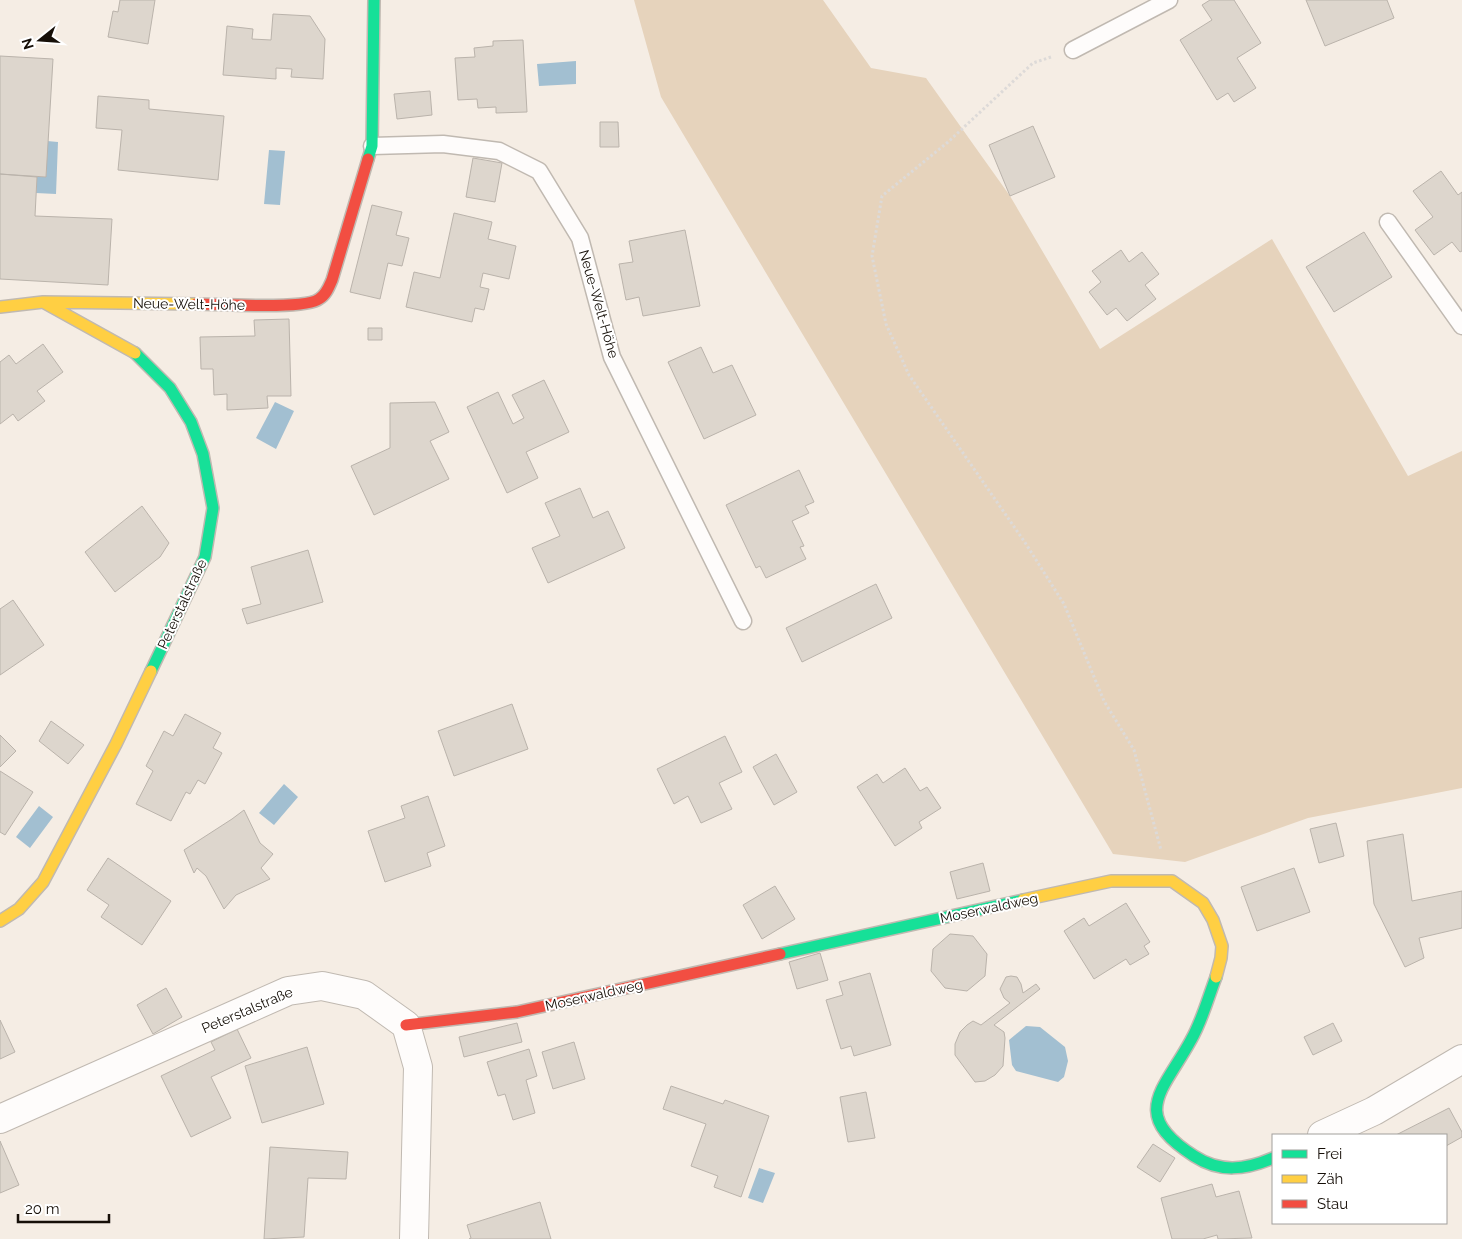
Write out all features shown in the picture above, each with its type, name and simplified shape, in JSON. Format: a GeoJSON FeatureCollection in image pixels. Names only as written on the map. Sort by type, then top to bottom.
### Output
{"type":"FeatureCollection","features":[{"type":"Feature","properties":{"kind":"street","name":"Neue-Welt-Höhe"},"geometry":{"type":"LineString","coordinates":[[43,302],[296,305],[314,303],[324,296],[332,280],[372,146],[374,0]]}},
{"type":"Feature","properties":{"kind":"street"},"geometry":{"type":"LineString","coordinates":[[0,307],[43,302]]}},
{"type":"Feature","properties":{"kind":"street","name":"Peterstalstraße"},"geometry":{"type":"LineString","coordinates":[[0,920],[19,909],[43,882],[112,753],[205,558],[213,508],[203,454],[191,422],[170,388],[136,353],[43,302]]}},
{"type":"Feature","properties":{"kind":"street","name":"Moserwaldweg"},"geometry":{"type":"LineString","coordinates":[[406,1025],[517,1012],[1111,881],[1170,881]]}},
{"type":"Feature","properties":{"kind":"street"},"geometry":{"type":"LineString","coordinates":[[1170,881],[1202,902],[1216,925],[1222,950],[1219,969],[1194,1035],[1159,1094],[1156,1106],[1159,1117],[1164,1130],[1173,1142],[1208,1165],[1232,1170],[1250,1168],[1272,1158]]}},
{"type":"Feature","properties":{"kind":"street","name":"Peterstalstraße"},"geometry":{"type":"LineString","coordinates":[[0,1119],[288,991],[322,986],[364,995],[406,1025]]}},
{"type":"Feature","properties":{"kind":"street"},"geometry":{"type":"LineString","coordinates":[[406,1025],[418,1068],[414,1239]]}},
{"type":"Feature","properties":{"kind":"street"},"geometry":{"type":"LineString","coordinates":[[1324,1134],[1374,1111],[1462,1059]]}},
{"type":"Feature","properties":{"kind":"lane"},"geometry":{"type":"LineString","coordinates":[[1073,50],[1169,0]]}},
{"type":"Feature","properties":{"kind":"lane","name":"Neue-Welt-Höhe"},"geometry":{"type":"LineString","coordinates":[[372,146],[443,144],[499,152],[539,171],[580,238],[612,357],[743,621]]}},
{"type":"Feature","properties":{"kind":"lane"},"geometry":{"type":"LineString","coordinates":[[1388,222],[1462,326]]}},
{"type":"Feature","properties":{"kind":"path"},"geometry":{"type":"LineString","coordinates":[[1073,50],[1033,64],[948,142],[882,196],[872,256],[886,324],[909,375],[1026,544],[1064,604],[1104,701],[1134,750],[1170,881]]}},
{"type":"Feature","properties":{"kind":"shaded area"},"geometry":{"type":"Polygon","coordinates":[[[634,0],[823,0],[871,68],[926,78],[1010,196],[1100,349],[1272,239],[1408,476],[1462,451],[1462,788],[1308,818],[1185,862],[1113,854],[661,97],[634,0]]]}},
{"type":"Feature","properties":{"kind":"water"},"geometry":{"type":"Polygon","coordinates":[[[576,61],[576,84],[539,86],[537,64],[576,61]]]}},
{"type":"Feature","properties":{"kind":"water"},"geometry":{"type":"Polygon","coordinates":[[[47,141],[58,142],[56,194],[36,193],[37,177],[46,177],[47,141]]]}},
{"type":"Feature","properties":{"kind":"water"},"geometry":{"type":"Polygon","coordinates":[[[269,150],[285,151],[280,205],[264,204],[269,150]]]}},
{"type":"Feature","properties":{"kind":"water"},"geometry":{"type":"Polygon","coordinates":[[[275,402],[294,411],[276,449],[256,438],[275,402]]]}},
{"type":"Feature","properties":{"kind":"water"},"geometry":{"type":"Polygon","coordinates":[[[284,784],[298,797],[274,825],[259,813],[284,784]]]}},
{"type":"Feature","properties":{"kind":"water"},"geometry":{"type":"Polygon","coordinates":[[[39,806],[53,817],[30,848],[16,837],[39,806]]]}},
{"type":"Feature","properties":{"kind":"water"},"geometry":{"type":"Polygon","coordinates":[[[1026,1026],[1040,1027],[1065,1047],[1068,1061],[1064,1077],[1058,1082],[1016,1071],[1012,1065],[1009,1040],[1026,1026]]]}},
{"type":"Feature","properties":{"kind":"water"},"geometry":{"type":"Polygon","coordinates":[[[759,1168],[775,1173],[763,1203],[748,1198],[759,1168]]]}},
{"type":"Feature","properties":{"kind":"building"},"geometry":{"type":"Polygon","coordinates":[[[120,0],[155,0],[148,44],[108,37],[113,11],[118,12],[120,0]]]}},
{"type":"Feature","properties":{"kind":"building"},"geometry":{"type":"Polygon","coordinates":[[[1210,0],[1234,0],[1261,43],[1237,58],[1256,88],[1234,102],[1228,93],[1217,100],[1180,40],[1212,20],[1202,5],[1210,0]]]}},
{"type":"Feature","properties":{"kind":"building"},"geometry":{"type":"Polygon","coordinates":[[[1306,0],[1387,0],[1394,18],[1325,46],[1306,0]]]}},
{"type":"Feature","properties":{"kind":"building"},"geometry":{"type":"Polygon","coordinates":[[[273,14],[310,16],[325,39],[323,79],[291,77],[292,69],[276,68],[276,79],[223,75],[227,26],[253,29],[252,39],[271,40],[273,14]]]}},
{"type":"Feature","properties":{"kind":"building"},"geometry":{"type":"Polygon","coordinates":[[[523,40],[527,112],[496,113],[496,107],[478,108],[477,99],[458,100],[455,58],[475,57],[474,48],[493,46],[493,41],[523,40]]]}},
{"type":"Feature","properties":{"kind":"building"},"geometry":{"type":"Polygon","coordinates":[[[0,56],[53,59],[46,177],[0,174],[0,56]]]}},
{"type":"Feature","properties":{"kind":"building"},"geometry":{"type":"Polygon","coordinates":[[[430,91],[432,115],[397,119],[394,94],[430,91]]]}},
{"type":"Feature","properties":{"kind":"building"},"geometry":{"type":"Polygon","coordinates":[[[98,96],[149,100],[149,109],[224,116],[218,180],[118,170],[122,130],[96,128],[98,96]]]}},
{"type":"Feature","properties":{"kind":"building"},"geometry":{"type":"Polygon","coordinates":[[[600,122],[618,122],[619,147],[600,147],[600,122]]]}},
{"type":"Feature","properties":{"kind":"building"},"geometry":{"type":"Polygon","coordinates":[[[1033,126],[1055,177],[1010,196],[989,145],[1033,126]]]}},
{"type":"Feature","properties":{"kind":"building"},"geometry":{"type":"Polygon","coordinates":[[[473,158],[502,163],[495,202],[466,197],[473,158]]]}},
{"type":"Feature","properties":{"kind":"building"},"geometry":{"type":"Polygon","coordinates":[[[1441,171],[1458,195],[1462,192],[1462,251],[1460,252],[1452,242],[1434,255],[1415,230],[1433,217],[1413,191],[1441,171]]]}},
{"type":"Feature","properties":{"kind":"building"},"geometry":{"type":"Polygon","coordinates":[[[0,174],[37,177],[35,216],[112,219],[108,285],[0,279],[0,174]]]}},
{"type":"Feature","properties":{"kind":"building"},"geometry":{"type":"Polygon","coordinates":[[[372,205],[402,212],[396,235],[409,238],[402,266],[388,263],[380,299],[350,292],[372,205]]]}},
{"type":"Feature","properties":{"kind":"building"},"geometry":{"type":"Polygon","coordinates":[[[454,213],[492,222],[488,239],[516,246],[509,279],[483,273],[480,287],[489,289],[484,310],[475,308],[472,322],[406,307],[414,272],[440,278],[454,213]]]}},
{"type":"Feature","properties":{"kind":"building"},"geometry":{"type":"Polygon","coordinates":[[[685,230],[700,306],[643,316],[639,297],[626,300],[619,264],[633,262],[629,241],[685,230]]]}},
{"type":"Feature","properties":{"kind":"building"},"geometry":{"type":"Polygon","coordinates":[[[1364,232],[1392,277],[1334,312],[1306,267],[1364,232]]]}},
{"type":"Feature","properties":{"kind":"building"},"geometry":{"type":"Polygon","coordinates":[[[1121,250],[1129,262],[1142,252],[1159,274],[1145,285],[1156,299],[1127,321],[1116,308],[1107,315],[1089,292],[1101,282],[1092,271],[1121,250]]]}},
{"type":"Feature","properties":{"kind":"building"},"geometry":{"type":"Polygon","coordinates":[[[289,319],[291,396],[267,396],[268,408],[227,410],[227,394],[214,395],[213,369],[201,369],[200,337],[255,336],[254,320],[289,319]]]}},
{"type":"Feature","properties":{"kind":"building"},"geometry":{"type":"Polygon","coordinates":[[[368,328],[382,328],[382,340],[368,340],[368,328]]]}},
{"type":"Feature","properties":{"kind":"building"},"geometry":{"type":"Polygon","coordinates":[[[43,344],[63,372],[37,391],[45,401],[18,421],[13,414],[0,424],[0,362],[9,355],[16,364],[43,344]]]}},
{"type":"Feature","properties":{"kind":"building"},"geometry":{"type":"Polygon","coordinates":[[[701,347],[713,373],[732,365],[756,415],[704,439],[668,362],[701,347]]]}},
{"type":"Feature","properties":{"kind":"building"},"geometry":{"type":"Polygon","coordinates":[[[544,380],[569,432],[526,452],[538,478],[507,493],[467,407],[498,392],[513,424],[524,418],[512,395],[544,380]]]}},
{"type":"Feature","properties":{"kind":"building"},"geometry":{"type":"Polygon","coordinates":[[[435,402],[449,432],[430,441],[449,479],[374,515],[351,466],[390,448],[390,403],[435,402]]]}},
{"type":"Feature","properties":{"kind":"building"},"geometry":{"type":"Polygon","coordinates":[[[799,470],[814,502],[805,506],[809,513],[792,521],[804,546],[800,547],[806,559],[766,578],[760,566],[756,568],[726,505],[799,470]]]}},
{"type":"Feature","properties":{"kind":"building"},"geometry":{"type":"Polygon","coordinates":[[[580,488],[593,518],[608,511],[625,548],[548,583],[532,548],[560,536],[545,503],[580,488]]]}},
{"type":"Feature","properties":{"kind":"building"},"geometry":{"type":"Polygon","coordinates":[[[142,506],[169,543],[160,557],[115,592],[85,552],[142,506]]]}},
{"type":"Feature","properties":{"kind":"building"},"geometry":{"type":"Polygon","coordinates":[[[308,550],[323,602],[247,624],[242,609],[261,604],[251,567],[308,550]]]}},
{"type":"Feature","properties":{"kind":"building"},"geometry":{"type":"Polygon","coordinates":[[[876,584],[892,618],[802,662],[786,628],[876,584]]]}},
{"type":"Feature","properties":{"kind":"building"},"geometry":{"type":"Polygon","coordinates":[[[13,600],[44,645],[0,675],[0,609],[13,600]]]}},
{"type":"Feature","properties":{"kind":"building"},"geometry":{"type":"Polygon","coordinates":[[[512,704],[528,749],[454,776],[438,731],[512,704]]]}},
{"type":"Feature","properties":{"kind":"building"},"geometry":{"type":"Polygon","coordinates":[[[185,714],[221,733],[213,748],[222,753],[205,784],[198,780],[190,794],[186,792],[171,821],[136,804],[153,771],[146,766],[164,731],[173,736],[185,714]]]}},
{"type":"Feature","properties":{"kind":"building"},"geometry":{"type":"Polygon","coordinates":[[[51,721],[84,745],[68,764],[39,741],[51,721]]]}},
{"type":"Feature","properties":{"kind":"building"},"geometry":{"type":"Polygon","coordinates":[[[0,735],[16,751],[0,767],[0,735]]]}},
{"type":"Feature","properties":{"kind":"building"},"geometry":{"type":"Polygon","coordinates":[[[725,736],[742,772],[719,783],[732,809],[701,823],[688,796],[674,804],[657,769],[725,736]]]}},
{"type":"Feature","properties":{"kind":"building"},"geometry":{"type":"Polygon","coordinates":[[[776,754],[797,792],[774,805],[753,767],[776,754]]]}},
{"type":"Feature","properties":{"kind":"building"},"geometry":{"type":"Polygon","coordinates":[[[905,768],[920,791],[927,787],[941,808],[919,822],[922,828],[895,846],[857,787],[877,774],[883,783],[905,768]]]}},
{"type":"Feature","properties":{"kind":"building"},"geometry":{"type":"Polygon","coordinates":[[[0,771],[33,792],[5,835],[0,832],[0,771]]]}},
{"type":"Feature","properties":{"kind":"building"},"geometry":{"type":"Polygon","coordinates":[[[428,796],[445,846],[427,853],[431,866],[385,882],[368,831],[405,818],[401,806],[428,796]]]}},
{"type":"Feature","properties":{"kind":"building"},"geometry":{"type":"Polygon","coordinates":[[[244,810],[260,843],[273,854],[261,868],[270,879],[236,895],[224,909],[206,876],[197,868],[194,873],[184,850],[244,810]]]}},
{"type":"Feature","properties":{"kind":"building"},"geometry":{"type":"Polygon","coordinates":[[[1336,823],[1344,856],[1319,863],[1310,829],[1336,823]]]}},
{"type":"Feature","properties":{"kind":"building"},"geometry":{"type":"Polygon","coordinates":[[[1403,834],[1412,901],[1462,891],[1462,928],[1419,938],[1424,958],[1405,967],[1374,904],[1367,841],[1403,834]]]}},
{"type":"Feature","properties":{"kind":"building"},"geometry":{"type":"Polygon","coordinates":[[[108,858],[171,901],[142,945],[101,917],[109,905],[87,890],[108,858]]]}},
{"type":"Feature","properties":{"kind":"building"},"geometry":{"type":"Polygon","coordinates":[[[983,863],[990,891],[957,899],[950,872],[983,863]]]}},
{"type":"Feature","properties":{"kind":"building"},"geometry":{"type":"Polygon","coordinates":[[[1294,868],[1310,912],[1257,931],[1241,887],[1294,868]]]}},
{"type":"Feature","properties":{"kind":"building"},"geometry":{"type":"Polygon","coordinates":[[[775,886],[795,919],[762,939],[743,905],[775,886]]]}},
{"type":"Feature","properties":{"kind":"building"},"geometry":{"type":"Polygon","coordinates":[[[1126,903],[1150,942],[1144,946],[1149,954],[1130,965],[1126,959],[1094,979],[1064,931],[1084,918],[1089,926],[1126,903]]]}},
{"type":"Feature","properties":{"kind":"building"},"geometry":{"type":"Polygon","coordinates":[[[950,934],[973,936],[987,954],[985,976],[967,991],[945,988],[931,971],[933,949],[950,934]]]}},
{"type":"Feature","properties":{"kind":"building"},"geometry":{"type":"Polygon","coordinates":[[[820,953],[828,980],[797,989],[789,962],[820,953]]]}},
{"type":"Feature","properties":{"kind":"building"},"geometry":{"type":"Polygon","coordinates":[[[870,973],[891,1045],[854,1056],[851,1046],[841,1049],[826,1000],[843,995],[839,982],[870,973]]]}},
{"type":"Feature","properties":{"kind":"building"},"geometry":{"type":"Polygon","coordinates":[[[1006,977],[1017,977],[1023,993],[1036,984],[1040,989],[994,1025],[1004,1032],[1003,1066],[995,1075],[985,1081],[975,1082],[955,1055],[955,1044],[960,1032],[967,1025],[973,1021],[981,1025],[1010,1003],[1004,998],[1000,989],[1006,977]]]}},
{"type":"Feature","properties":{"kind":"building"},"geometry":{"type":"Polygon","coordinates":[[[166,988],[182,1017],[153,1034],[137,1005],[166,988]]]}},
{"type":"Feature","properties":{"kind":"building"},"geometry":{"type":"Polygon","coordinates":[[[0,1020],[15,1052],[0,1059],[0,1020]]]}},
{"type":"Feature","properties":{"kind":"building"},"geometry":{"type":"Polygon","coordinates":[[[517,1023],[522,1042],[464,1057],[459,1037],[517,1023]]]}},
{"type":"Feature","properties":{"kind":"building"},"geometry":{"type":"Polygon","coordinates":[[[1333,1023],[1342,1041],[1313,1055],[1304,1037],[1333,1023]]]}},
{"type":"Feature","properties":{"kind":"building"},"geometry":{"type":"Polygon","coordinates":[[[237,1029],[251,1058],[211,1077],[231,1118],[191,1137],[161,1076],[215,1050],[211,1042],[237,1029]]]}},
{"type":"Feature","properties":{"kind":"building"},"geometry":{"type":"Polygon","coordinates":[[[574,1042],[585,1079],[553,1089],[542,1052],[574,1042]]]}},
{"type":"Feature","properties":{"kind":"building"},"geometry":{"type":"Polygon","coordinates":[[[307,1047],[324,1104],[262,1123],[245,1066],[307,1047]]]}},
{"type":"Feature","properties":{"kind":"building"},"geometry":{"type":"Polygon","coordinates":[[[529,1049],[537,1076],[526,1080],[535,1113],[513,1120],[505,1094],[498,1096],[487,1062],[529,1049]]]}},
{"type":"Feature","properties":{"kind":"building"},"geometry":{"type":"Polygon","coordinates":[[[671,1086],[723,1104],[725,1100],[769,1116],[741,1197],[714,1187],[718,1176],[691,1166],[706,1124],[663,1109],[671,1086]]]}},
{"type":"Feature","properties":{"kind":"building"},"geometry":{"type":"Polygon","coordinates":[[[866,1092],[875,1138],[848,1142],[840,1097],[866,1092]]]}},
{"type":"Feature","properties":{"kind":"building"},"geometry":{"type":"Polygon","coordinates":[[[1449,1108],[1462,1132],[1462,1137],[1447,1145],[1447,1134],[1398,1134],[1449,1108]]]}},
{"type":"Feature","properties":{"kind":"building"},"geometry":{"type":"Polygon","coordinates":[[[0,1141],[19,1185],[0,1193],[0,1141]]]}},
{"type":"Feature","properties":{"kind":"building"},"geometry":{"type":"Polygon","coordinates":[[[1153,1144],[1175,1158],[1160,1182],[1137,1167],[1153,1144]]]}},
{"type":"Feature","properties":{"kind":"building"},"geometry":{"type":"Polygon","coordinates":[[[270,1147],[348,1152],[346,1179],[308,1178],[304,1237],[264,1239],[270,1147]]]}},
{"type":"Feature","properties":{"kind":"building"},"geometry":{"type":"Polygon","coordinates":[[[1212,1184],[1216,1197],[1239,1191],[1252,1238],[1218,1239],[1217,1235],[1203,1239],[1172,1239],[1161,1198],[1212,1184]]]}},
{"type":"Feature","properties":{"kind":"building"},"geometry":{"type":"Polygon","coordinates":[[[540,1202],[551,1239],[469,1239],[471,1238],[467,1225],[540,1202]]]}},
{"type":"Feature","properties":{"kind":"traffic: fast"},"geometry":{"type":"LineString","coordinates":[[368,159],[372,146],[374,0]]}},
{"type":"Feature","properties":{"kind":"traffic: fast"},"geometry":{"type":"LineString","coordinates":[[135,353],[170,388],[191,422],[203,454],[213,508],[205,557],[151,671]]}},
{"type":"Feature","properties":{"kind":"traffic: fast"},"geometry":{"type":"LineString","coordinates":[[780,954],[1023,900]]}},
{"type":"Feature","properties":{"kind":"traffic: fast"},"geometry":{"type":"LineString","coordinates":[[1216,977],[1195,1033],[1163,1088],[1158,1101],[1157,1114],[1162,1127],[1174,1141],[1194,1156],[1213,1165],[1233,1168],[1243,1167],[1272,1158]]}},
{"type":"Feature","properties":{"kind":"traffic: slow"},"geometry":{"type":"LineString","coordinates":[[0,307],[43,302],[196,304]]}},
{"type":"Feature","properties":{"kind":"traffic: slow"},"geometry":{"type":"LineString","coordinates":[[43,302],[135,353]]}},
{"type":"Feature","properties":{"kind":"traffic: slow"},"geometry":{"type":"LineString","coordinates":[[0,921],[19,909],[43,882],[116,744],[151,671]]}},
{"type":"Feature","properties":{"kind":"traffic: slow"},"geometry":{"type":"LineString","coordinates":[[1023,900],[1111,881],[1172,881],[1203,903],[1213,920],[1222,946],[1216,977]]}},
{"type":"Feature","properties":{"kind":"traffic: jam"},"geometry":{"type":"LineString","coordinates":[[196,304],[280,305],[311,302],[319,299],[327,291],[332,280],[368,159]]}},
{"type":"Feature","properties":{"kind":"traffic: jam"},"geometry":{"type":"LineString","coordinates":[[406,1025],[517,1012],[780,954]]}}]}
